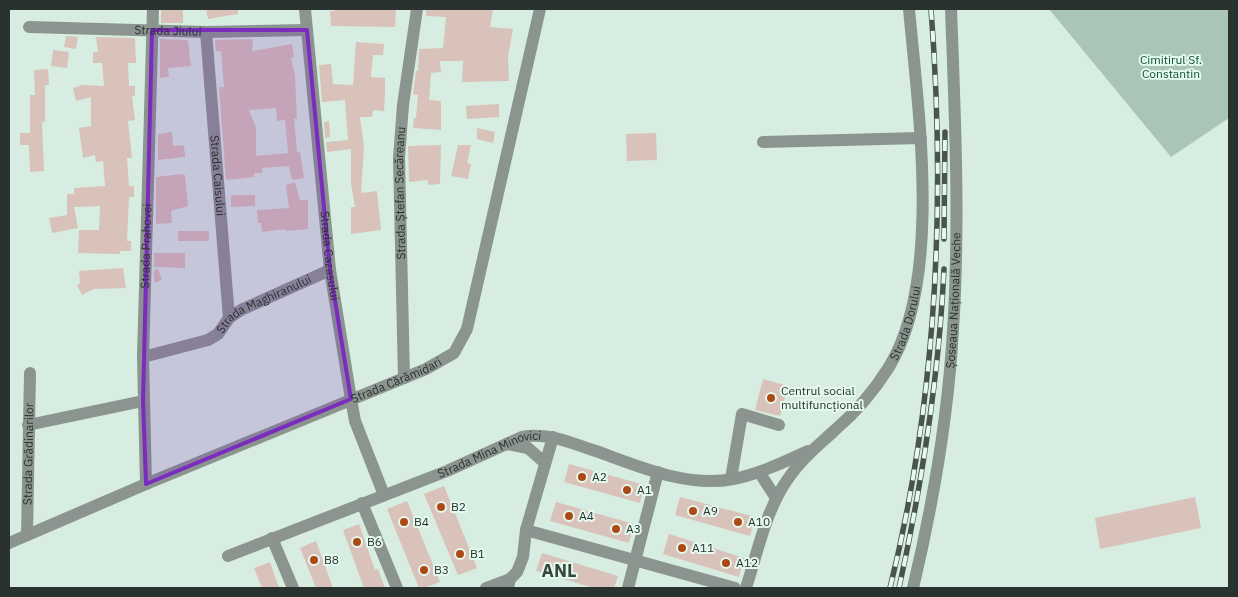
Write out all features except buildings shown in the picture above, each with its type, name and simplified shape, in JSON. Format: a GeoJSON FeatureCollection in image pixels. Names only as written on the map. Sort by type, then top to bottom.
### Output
{"type":"FeatureCollection","features":[{"type":"Feature","properties":{"kind":"street","name":"Strada Prahovei"},"geometry":{"type":"LineString","coordinates":[[146,484],[143,401],[153,9]]}},
{"type":"Feature","properties":{"kind":"street","name":"Strada Cazasului"},"geometry":{"type":"LineString","coordinates":[[306,9],[330,270],[355,421],[384,495]]}},
{"type":"Feature","properties":{"kind":"street","name":"Strada Ștefan Secăreanu"},"geometry":{"type":"LineString","coordinates":[[404,378],[399,158],[403,104],[417,9]]}},
{"type":"Feature","properties":{"kind":"street","name":"Strada Cărămidari"},"geometry":{"type":"LineString","coordinates":[[9,543],[146,484],[426,369],[454,353],[467,328],[540,9]]}},
{"type":"Feature","properties":{"kind":"street","name":"Strada Dorului"},"geometry":{"type":"LineString","coordinates":[[746,588],[776,498],[790,475],[812,449],[859,408],[898,349],[906,330],[919,255],[922,189],[921,138],[909,9]]}},
{"type":"Feature","properties":{"kind":"street","name":"Șoseaua Națională Veche"},"geometry":{"type":"LineString","coordinates":[[914,588],[930,512],[954,331],[956,156],[951,9]]}},
{"type":"Feature","properties":{"kind":"street","name":"Strada Jiului"},"geometry":{"type":"LineString","coordinates":[[30,27],[206,32],[307,30]]}},
{"type":"Feature","properties":{"kind":"street","name":"Strada Caisului"},"geometry":{"type":"LineString","coordinates":[[206,32],[230,318]]}},
{"type":"Feature","properties":{"kind":"street"},"geometry":{"type":"LineString","coordinates":[[763,142],[921,138]]}},
{"type":"Feature","properties":{"kind":"street","name":"Strada Maghiranului"},"geometry":{"type":"LineString","coordinates":[[144,357],[208,340],[218,334],[230,318],[241,310],[330,270]]}},
{"type":"Feature","properties":{"kind":"street","name":"Strada Grădinarilor"},"geometry":{"type":"LineString","coordinates":[[27,535],[30,373]]}},
{"type":"Feature","properties":{"kind":"street"},"geometry":{"type":"LineString","coordinates":[[28,425],[143,401]]}},
{"type":"Feature","properties":{"kind":"street"},"geometry":{"type":"LineString","coordinates":[[731,479],[742,414],[779,425]]}},
{"type":"Feature","properties":{"kind":"street","name":"Strada Mina Minovici"},"geometry":{"type":"LineString","coordinates":[[228,556],[446,471],[532,435],[553,437],[658,472],[696,480],[731,479],[759,472],[812,449]]}},
{"type":"Feature","properties":{"kind":"street"},"geometry":{"type":"LineString","coordinates":[[486,588],[509,584],[517,572],[523,557],[526,530],[553,437]]}},
{"type":"Feature","properties":{"kind":"street"},"geometry":{"type":"LineString","coordinates":[[507,444],[528,448],[545,463]]}},
{"type":"Feature","properties":{"kind":"street"},"geometry":{"type":"LineString","coordinates":[[628,588],[658,472]]}},
{"type":"Feature","properties":{"kind":"street"},"geometry":{"type":"LineString","coordinates":[[759,472],[776,498]]}},
{"type":"Feature","properties":{"kind":"street"},"geometry":{"type":"LineString","coordinates":[[362,503],[396,588]]}},
{"type":"Feature","properties":{"kind":"street"},"geometry":{"type":"LineString","coordinates":[[526,530],[735,588]]}},
{"type":"Feature","properties":{"kind":"street"},"geometry":{"type":"LineString","coordinates":[[272,538],[293,588]]}},
{"type":"Feature","properties":{"kind":"highlighted area"},"geometry":{"type":"Polygon","coordinates":[[[152,30],[307,30],[330,270],[351,399],[146,484],[143,401],[152,30]]]}},
{"type":"Feature","properties":{"kind":"green space","name":"Cimitirul Sf. Constantin"},"geometry":{"type":"Polygon","coordinates":[[[1049,9],[1229,9],[1229,118],[1171,157],[1049,9]]]}},
{"type":"Feature","properties":{"kind":"railway"},"geometry":{"type":"LineString","coordinates":[[890,588],[906,517],[918,445],[928,372],[934,300],[938,155],[931,9]]}},
{"type":"Feature","properties":{"kind":"railway"},"geometry":{"type":"LineString","coordinates":[[944,239],[945,132]]}},
{"type":"Feature","properties":{"kind":"railway"},"geometry":{"type":"LineString","coordinates":[[899,588],[915,509],[934,390],[944,269]]}},
{"type":"Feature","properties":{"kind":"place","name":"Centrul social multifuncțional"},"geometry":{"type":"Point","coordinates":[771,398]}},
{"type":"Feature","properties":{"kind":"place","name":"A2"},"geometry":{"type":"Point","coordinates":[582,477]}},
{"type":"Feature","properties":{"kind":"place","name":"A1"},"geometry":{"type":"Point","coordinates":[627,490]}},
{"type":"Feature","properties":{"kind":"place","name":"B2"},"geometry":{"type":"Point","coordinates":[441,507]}},
{"type":"Feature","properties":{"kind":"place","name":"A9"},"geometry":{"type":"Point","coordinates":[693,511]}},
{"type":"Feature","properties":{"kind":"place","name":"A4"},"geometry":{"type":"Point","coordinates":[569,516]}},
{"type":"Feature","properties":{"kind":"place","name":"B4"},"geometry":{"type":"Point","coordinates":[404,522]}},
{"type":"Feature","properties":{"kind":"place","name":"A10"},"geometry":{"type":"Point","coordinates":[738,522]}},
{"type":"Feature","properties":{"kind":"place","name":"A3"},"geometry":{"type":"Point","coordinates":[616,529]}},
{"type":"Feature","properties":{"kind":"place","name":"B6"},"geometry":{"type":"Point","coordinates":[357,542]}},
{"type":"Feature","properties":{"kind":"place","name":"A11"},"geometry":{"type":"Point","coordinates":[682,548]}},
{"type":"Feature","properties":{"kind":"place","name":"B1"},"geometry":{"type":"Point","coordinates":[460,554]}},
{"type":"Feature","properties":{"kind":"place","name":"B8"},"geometry":{"type":"Point","coordinates":[314,560]}},
{"type":"Feature","properties":{"kind":"place","name":"A12"},"geometry":{"type":"Point","coordinates":[726,563]}},
{"type":"Feature","properties":{"kind":"place","name":"B3"},"geometry":{"type":"Point","coordinates":[424,570]}},
{"type":"Feature","properties":{"kind":"district","name":"ANL"},"geometry":{"type":"Point","coordinates":[559,571]}}]}
